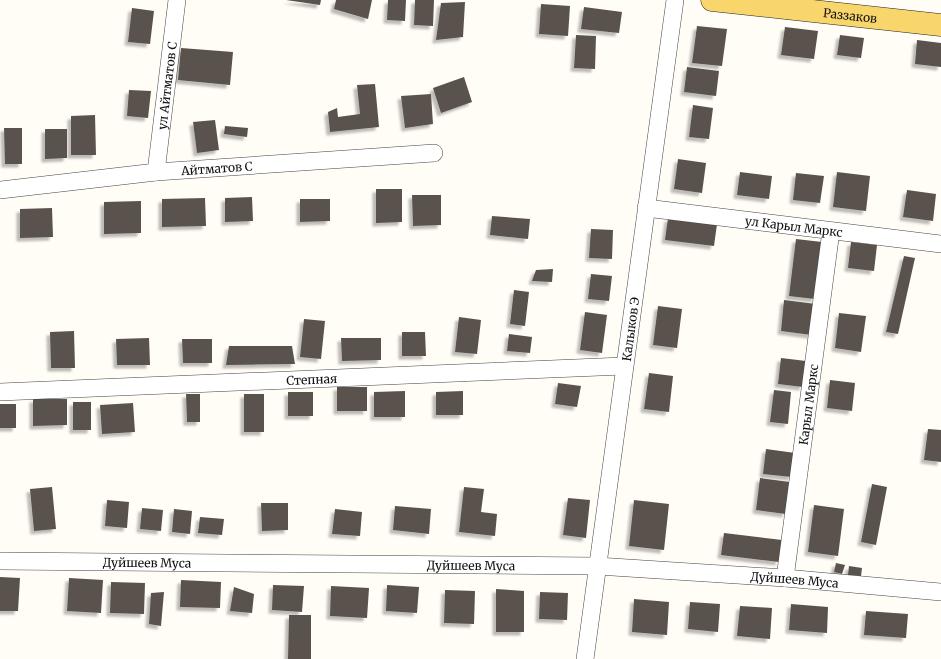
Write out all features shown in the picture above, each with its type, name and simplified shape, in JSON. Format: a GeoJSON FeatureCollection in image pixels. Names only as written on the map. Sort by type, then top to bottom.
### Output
{"type":"FeatureCollection","features":[{"type":"Feature","properties":{"kind":"main road","name":"Раззаков"},"geometry":{"type":"LineString","coordinates":[[712,0],[941,25]]}},
{"type":"Feature","properties":{"kind":"street","name":"ул Айтматов С"},"geometry":{"type":"LineString","coordinates":[[156,172],[177,0]]}},
{"type":"Feature","properties":{"kind":"street","name":"Калыков Э"},"geometry":{"type":"LineString","coordinates":[[585,659],[675,0]]}},
{"type":"Feature","properties":{"kind":"street","name":"Айтматов С"},"geometry":{"type":"LineString","coordinates":[[0,190],[156,172],[434,153]]}},
{"type":"Feature","properties":{"kind":"street","name":"ул Карыл Маркс"},"geometry":{"type":"LineString","coordinates":[[646,208],[941,244]]}},
{"type":"Feature","properties":{"kind":"street","name":"Карыл Маркс"},"geometry":{"type":"LineString","coordinates":[[785,578],[831,231]]}},
{"type":"Feature","properties":{"kind":"street","name":"Степная"},"geometry":{"type":"LineString","coordinates":[[0,392],[624,366]]}},
{"type":"Feature","properties":{"kind":"street","name":"Дуйшеев Муса"},"geometry":{"type":"LineString","coordinates":[[0,561],[597,566],[785,578],[941,592]]}},
{"type":"Feature","properties":{"kind":"building"},"geometry":{"type":"Polygon","coordinates":[[[286,0],[321,0],[320,5],[286,0]]]}},
{"type":"Feature","properties":{"kind":"building"},"geometry":{"type":"Polygon","coordinates":[[[336,0],[372,0],[368,19],[334,9],[336,0]]]}},
{"type":"Feature","properties":{"kind":"building"},"geometry":{"type":"Polygon","coordinates":[[[388,0],[406,0],[405,21],[387,20],[388,0]]]}},
{"type":"Feature","properties":{"kind":"building"},"geometry":{"type":"Polygon","coordinates":[[[415,0],[434,0],[433,26],[414,25],[415,0]]]}},
{"type":"Feature","properties":{"kind":"building"},"geometry":{"type":"Polygon","coordinates":[[[465,2],[463,37],[436,40],[441,3],[465,2]]]}},
{"type":"Feature","properties":{"kind":"building"},"geometry":{"type":"Polygon","coordinates":[[[541,4],[570,6],[568,36],[539,34],[541,4]]]}},
{"type":"Feature","properties":{"kind":"building"},"geometry":{"type":"Polygon","coordinates":[[[584,7],[622,12],[619,33],[581,29],[584,7]]]}},
{"type":"Feature","properties":{"kind":"building"},"geometry":{"type":"Polygon","coordinates":[[[132,8],[154,11],[150,44],[128,42],[132,8]]]}},
{"type":"Feature","properties":{"kind":"building"},"geometry":{"type":"Polygon","coordinates":[[[697,26],[727,29],[722,66],[692,63],[697,26]]]}},
{"type":"Feature","properties":{"kind":"building"},"geometry":{"type":"Polygon","coordinates":[[[785,27],[818,31],[814,59],[781,55],[785,27]]]}},
{"type":"Feature","properties":{"kind":"building"},"geometry":{"type":"Polygon","coordinates":[[[576,35],[596,36],[595,69],[574,68],[576,35]]]}},
{"type":"Feature","properties":{"kind":"building"},"geometry":{"type":"Polygon","coordinates":[[[840,35],[864,38],[861,58],[837,55],[840,35]]]}},
{"type":"Feature","properties":{"kind":"building"},"geometry":{"type":"Polygon","coordinates":[[[917,40],[941,43],[941,67],[915,64],[917,40]]]}},
{"type":"Feature","properties":{"kind":"building"},"geometry":{"type":"Polygon","coordinates":[[[181,48],[233,52],[230,85],[178,80],[181,48]]]}},
{"type":"Feature","properties":{"kind":"building"},"geometry":{"type":"Polygon","coordinates":[[[687,67],[719,71],[716,96],[684,92],[687,67]]]}},
{"type":"Feature","properties":{"kind":"building"},"geometry":{"type":"Polygon","coordinates":[[[464,77],[472,102],[441,113],[433,88],[464,77]]]}},
{"type":"Feature","properties":{"kind":"building"},"geometry":{"type":"Polygon","coordinates":[[[375,84],[379,127],[330,132],[328,112],[337,108],[338,117],[360,114],[357,85],[375,84]]]}},
{"type":"Feature","properties":{"kind":"building"},"geometry":{"type":"Polygon","coordinates":[[[129,90],[151,91],[148,118],[127,116],[129,90]]]}},
{"type":"Feature","properties":{"kind":"building"},"geometry":{"type":"Polygon","coordinates":[[[431,94],[433,124],[405,128],[401,96],[431,94]]]}},
{"type":"Feature","properties":{"kind":"building"},"geometry":{"type":"Polygon","coordinates":[[[693,105],[713,108],[709,139],[689,137],[693,105]]]}},
{"type":"Feature","properties":{"kind":"building"},"geometry":{"type":"Polygon","coordinates":[[[95,115],[96,155],[71,155],[71,116],[95,115]]]}},
{"type":"Feature","properties":{"kind":"building"},"geometry":{"type":"Polygon","coordinates":[[[215,120],[219,150],[197,153],[193,122],[215,120]]]}},
{"type":"Feature","properties":{"kind":"building"},"geometry":{"type":"Polygon","coordinates":[[[225,126],[248,128],[247,137],[224,134],[225,126]]]}},
{"type":"Feature","properties":{"kind":"building"},"geometry":{"type":"Polygon","coordinates":[[[4,128],[22,128],[22,164],[5,164],[4,128]]]}},
{"type":"Feature","properties":{"kind":"building"},"geometry":{"type":"Polygon","coordinates":[[[45,129],[67,129],[67,158],[45,159],[45,129]]]}},
{"type":"Feature","properties":{"kind":"building"},"geometry":{"type":"Polygon","coordinates":[[[678,159],[706,163],[702,193],[674,189],[678,159]]]}},
{"type":"Feature","properties":{"kind":"building"},"geometry":{"type":"Polygon","coordinates":[[[740,172],[772,176],[769,199],[737,195],[740,172]]]}},
{"type":"Feature","properties":{"kind":"building"},"geometry":{"type":"Polygon","coordinates":[[[837,172],[870,176],[866,211],[833,207],[837,172]]]}},
{"type":"Feature","properties":{"kind":"building"},"geometry":{"type":"Polygon","coordinates":[[[796,173],[824,176],[820,203],[793,200],[796,173]]]}},
{"type":"Feature","properties":{"kind":"building"},"geometry":{"type":"Polygon","coordinates":[[[376,189],[402,189],[402,222],[376,223],[376,189]]]}},
{"type":"Feature","properties":{"kind":"building"},"geometry":{"type":"Polygon","coordinates":[[[907,190],[936,194],[933,221],[903,217],[907,190]]]}},
{"type":"Feature","properties":{"kind":"building"},"geometry":{"type":"Polygon","coordinates":[[[412,195],[441,195],[441,225],[413,226],[412,195]]]}},
{"type":"Feature","properties":{"kind":"building"},"geometry":{"type":"Polygon","coordinates":[[[252,197],[253,221],[225,222],[225,198],[252,197]]]}},
{"type":"Feature","properties":{"kind":"building"},"geometry":{"type":"Polygon","coordinates":[[[205,198],[206,226],[162,227],[162,199],[205,198]]]}},
{"type":"Feature","properties":{"kind":"building"},"geometry":{"type":"Polygon","coordinates":[[[300,199],[330,199],[330,221],[300,222],[300,199]]]}},
{"type":"Feature","properties":{"kind":"building"},"geometry":{"type":"Polygon","coordinates":[[[141,201],[141,233],[104,234],[104,202],[141,201]]]}},
{"type":"Feature","properties":{"kind":"building"},"geometry":{"type":"Polygon","coordinates":[[[52,208],[53,237],[20,238],[20,209],[52,208]]]}},
{"type":"Feature","properties":{"kind":"building"},"geometry":{"type":"Polygon","coordinates":[[[492,216],[530,219],[528,239],[490,235],[492,216]]]}},
{"type":"Feature","properties":{"kind":"building"},"geometry":{"type":"Polygon","coordinates":[[[668,218],[717,224],[714,246],[665,240],[668,218]]]}},
{"type":"Feature","properties":{"kind":"building"},"geometry":{"type":"Polygon","coordinates":[[[591,229],[613,230],[612,259],[589,258],[591,229]]]}},
{"type":"Feature","properties":{"kind":"building"},"geometry":{"type":"Polygon","coordinates":[[[796,239],[822,242],[815,299],[789,296],[796,239]]]}},
{"type":"Feature","properties":{"kind":"building"},"geometry":{"type":"Polygon","coordinates":[[[851,242],[877,245],[874,271],[848,268],[851,242]]]}},
{"type":"Feature","properties":{"kind":"building"},"geometry":{"type":"Polygon","coordinates":[[[904,256],[915,258],[898,334],[886,332],[904,256]]]}},
{"type":"Feature","properties":{"kind":"building"},"geometry":{"type":"Polygon","coordinates":[[[553,269],[552,282],[532,281],[536,270],[553,269]]]}},
{"type":"Feature","properties":{"kind":"building"},"geometry":{"type":"Polygon","coordinates":[[[591,274],[612,276],[609,301],[588,299],[591,274]]]}},
{"type":"Feature","properties":{"kind":"building"},"geometry":{"type":"Polygon","coordinates":[[[514,290],[529,292],[525,326],[510,324],[514,290]]]}},
{"type":"Feature","properties":{"kind":"building"},"geometry":{"type":"Polygon","coordinates":[[[784,300],[816,304],[812,335],[781,331],[784,300]]]}},
{"type":"Feature","properties":{"kind":"building"},"geometry":{"type":"Polygon","coordinates":[[[658,306],[682,309],[677,348],[653,345],[658,306]]]}},
{"type":"Feature","properties":{"kind":"building"},"geometry":{"type":"Polygon","coordinates":[[[585,312],[607,315],[602,353],[580,350],[585,312]]]}},
{"type":"Feature","properties":{"kind":"building"},"geometry":{"type":"Polygon","coordinates":[[[839,313],[866,316],[861,352],[835,348],[839,313]]]}},
{"type":"Feature","properties":{"kind":"building"},"geometry":{"type":"Polygon","coordinates":[[[459,317],[481,320],[477,354],[455,352],[459,317]]]}},
{"type":"Feature","properties":{"kind":"building"},"geometry":{"type":"Polygon","coordinates":[[[304,319],[325,321],[321,359],[300,357],[304,319]]]}},
{"type":"Feature","properties":{"kind":"building"},"geometry":{"type":"Polygon","coordinates":[[[74,331],[75,368],[51,368],[50,332],[74,331]]]}},
{"type":"Feature","properties":{"kind":"building"},"geometry":{"type":"Polygon","coordinates":[[[402,332],[425,332],[426,356],[402,356],[402,332]]]}},
{"type":"Feature","properties":{"kind":"building"},"geometry":{"type":"Polygon","coordinates":[[[509,334],[532,337],[530,353],[507,351],[509,334]]]}},
{"type":"Feature","properties":{"kind":"building"},"geometry":{"type":"Polygon","coordinates":[[[149,338],[150,365],[117,365],[116,339],[149,338]]]}},
{"type":"Feature","properties":{"kind":"building"},"geometry":{"type":"Polygon","coordinates":[[[341,338],[381,338],[381,360],[342,361],[341,338]]]}},
{"type":"Feature","properties":{"kind":"building"},"geometry":{"type":"Polygon","coordinates":[[[182,339],[212,339],[212,363],[183,363],[182,339]]]}},
{"type":"Feature","properties":{"kind":"building"},"geometry":{"type":"Polygon","coordinates":[[[229,346],[292,346],[295,364],[226,365],[229,346]]]}},
{"type":"Feature","properties":{"kind":"building"},"geometry":{"type":"Polygon","coordinates":[[[781,358],[806,361],[803,387],[778,384],[781,358]]]}},
{"type":"Feature","properties":{"kind":"building"},"geometry":{"type":"Polygon","coordinates":[[[649,373],[673,376],[669,412],[644,409],[649,373]]]}},
{"type":"Feature","properties":{"kind":"building"},"geometry":{"type":"Polygon","coordinates":[[[830,380],[855,383],[852,411],[827,408],[830,380]]]}},
{"type":"Feature","properties":{"kind":"building"},"geometry":{"type":"Polygon","coordinates":[[[558,383],[581,386],[577,407],[555,404],[558,383]]]}},
{"type":"Feature","properties":{"kind":"building"},"geometry":{"type":"Polygon","coordinates":[[[337,387],[367,387],[367,411],[337,411],[337,387]]]}},
{"type":"Feature","properties":{"kind":"building"},"geometry":{"type":"Polygon","coordinates":[[[774,390],[791,392],[788,424],[770,422],[774,390]]]}},
{"type":"Feature","properties":{"kind":"building"},"geometry":{"type":"Polygon","coordinates":[[[405,391],[405,417],[374,417],[374,392],[405,391]]]}},
{"type":"Feature","properties":{"kind":"building"},"geometry":{"type":"Polygon","coordinates":[[[463,391],[463,415],[436,415],[436,392],[463,391]]]}},
{"type":"Feature","properties":{"kind":"building"},"geometry":{"type":"Polygon","coordinates":[[[288,392],[313,392],[313,416],[288,416],[288,392]]]}},
{"type":"Feature","properties":{"kind":"building"},"geometry":{"type":"Polygon","coordinates":[[[186,394],[200,394],[200,422],[187,422],[186,394]]]}},
{"type":"Feature","properties":{"kind":"building"},"geometry":{"type":"Polygon","coordinates":[[[244,394],[264,394],[264,432],[244,432],[244,394]]]}},
{"type":"Feature","properties":{"kind":"building"},"geometry":{"type":"Polygon","coordinates":[[[33,399],[67,399],[67,425],[33,426],[33,399]]]}},
{"type":"Feature","properties":{"kind":"building"},"geometry":{"type":"Polygon","coordinates":[[[73,402],[91,402],[91,430],[73,430],[73,402]]]}},
{"type":"Feature","properties":{"kind":"building"},"geometry":{"type":"Polygon","coordinates":[[[133,403],[135,432],[102,434],[100,405],[133,403]]]}},
{"type":"Feature","properties":{"kind":"building"},"geometry":{"type":"Polygon","coordinates":[[[0,404],[16,404],[16,428],[0,428],[0,404]]]}},
{"type":"Feature","properties":{"kind":"building"},"geometry":{"type":"Polygon","coordinates":[[[928,429],[941,430],[941,462],[924,460],[928,429]]]}},
{"type":"Feature","properties":{"kind":"building"},"geometry":{"type":"Polygon","coordinates":[[[766,449],[795,453],[792,477],[763,474],[766,449]]]}},
{"type":"Feature","properties":{"kind":"building"},"geometry":{"type":"Polygon","coordinates":[[[760,478],[790,482],[786,514],[756,510],[760,478]]]}},
{"type":"Feature","properties":{"kind":"building"},"geometry":{"type":"Polygon","coordinates":[[[872,484],[887,487],[876,545],[861,542],[872,484]]]}},
{"type":"Feature","properties":{"kind":"building"},"geometry":{"type":"Polygon","coordinates":[[[52,487],[56,529],[34,531],[30,489],[52,487]]]}},
{"type":"Feature","properties":{"kind":"building"},"geometry":{"type":"Polygon","coordinates":[[[464,487],[484,489],[481,512],[497,514],[495,536],[459,532],[464,487]]]}},
{"type":"Feature","properties":{"kind":"building"},"geometry":{"type":"Polygon","coordinates":[[[568,498],[590,500],[586,538],[563,535],[568,498]]]}},
{"type":"Feature","properties":{"kind":"building"},"geometry":{"type":"Polygon","coordinates":[[[107,500],[129,502],[127,528],[105,526],[107,500]]]}},
{"type":"Feature","properties":{"kind":"building"},"geometry":{"type":"Polygon","coordinates":[[[634,500],[669,504],[664,550],[629,546],[634,500]]]}},
{"type":"Feature","properties":{"kind":"building"},"geometry":{"type":"Polygon","coordinates":[[[261,503],[288,503],[288,530],[262,531],[261,503]]]}},
{"type":"Feature","properties":{"kind":"building"},"geometry":{"type":"Polygon","coordinates":[[[814,505],[844,509],[838,556],[808,552],[814,505]]]}},
{"type":"Feature","properties":{"kind":"building"},"geometry":{"type":"Polygon","coordinates":[[[395,506],[431,509],[429,534],[393,530],[395,506]]]}},
{"type":"Feature","properties":{"kind":"building"},"geometry":{"type":"Polygon","coordinates":[[[142,508],[163,510],[161,531],[140,529],[142,508]]]}},
{"type":"Feature","properties":{"kind":"building"},"geometry":{"type":"Polygon","coordinates":[[[174,509],[192,511],[190,534],[172,532],[174,509]]]}},
{"type":"Feature","properties":{"kind":"building"},"geometry":{"type":"Polygon","coordinates":[[[335,509],[362,512],[360,536],[332,534],[335,509]]]}},
{"type":"Feature","properties":{"kind":"building"},"geometry":{"type":"Polygon","coordinates":[[[200,517],[224,519],[222,535],[198,533],[200,517]]]}},
{"type":"Feature","properties":{"kind":"building"},"geometry":{"type":"Polygon","coordinates":[[[724,533],[782,540],[779,562],[721,555],[724,533]]]}},
{"type":"Feature","properties":{"kind":"building"},"geometry":{"type":"Polygon","coordinates":[[[836,563],[845,565],[842,574],[834,572],[836,563]]]}},
{"type":"Feature","properties":{"kind":"building"},"geometry":{"type":"Polygon","coordinates":[[[849,566],[862,568],[861,576],[848,575],[849,566]]]}},
{"type":"Feature","properties":{"kind":"building"},"geometry":{"type":"Polygon","coordinates":[[[0,577],[20,578],[18,611],[0,611],[0,577]]]}},
{"type":"Feature","properties":{"kind":"building"},"geometry":{"type":"Polygon","coordinates":[[[69,578],[103,580],[101,613],[67,611],[69,578]]]}},
{"type":"Feature","properties":{"kind":"building"},"geometry":{"type":"Polygon","coordinates":[[[181,580],[221,582],[220,608],[180,607],[181,580]]]}},
{"type":"Feature","properties":{"kind":"building"},"geometry":{"type":"Polygon","coordinates":[[[111,582],[145,583],[144,614],[110,613],[111,582]]]}},
{"type":"Feature","properties":{"kind":"building"},"geometry":{"type":"Polygon","coordinates":[[[273,585],[304,586],[302,612],[272,610],[273,585]]]}},
{"type":"Feature","properties":{"kind":"building"},"geometry":{"type":"Polygon","coordinates":[[[387,585],[419,587],[417,613],[386,611],[387,585]]]}},
{"type":"Feature","properties":{"kind":"building"},"geometry":{"type":"Polygon","coordinates":[[[331,586],[369,588],[367,618],[330,616],[331,586]]]}},
{"type":"Feature","properties":{"kind":"building"},"geometry":{"type":"Polygon","coordinates":[[[234,587],[254,594],[252,613],[230,611],[234,587]]]}},
{"type":"Feature","properties":{"kind":"building"},"geometry":{"type":"Polygon","coordinates":[[[496,589],[524,591],[524,632],[496,632],[496,589]]]}},
{"type":"Feature","properties":{"kind":"building"},"geometry":{"type":"Polygon","coordinates":[[[445,590],[475,591],[474,624],[444,623],[445,590]]]}},
{"type":"Feature","properties":{"kind":"building"},"geometry":{"type":"Polygon","coordinates":[[[164,592],[161,626],[149,624],[151,593],[164,592]]]}},
{"type":"Feature","properties":{"kind":"building"},"geometry":{"type":"Polygon","coordinates":[[[540,592],[568,593],[567,620],[539,619],[540,592]]]}},
{"type":"Feature","properties":{"kind":"building"},"geometry":{"type":"Polygon","coordinates":[[[634,599],[669,602],[667,635],[632,632],[634,599]]]}},
{"type":"Feature","properties":{"kind":"building"},"geometry":{"type":"Polygon","coordinates":[[[690,602],[720,604],[718,632],[688,629],[690,602]]]}},
{"type":"Feature","properties":{"kind":"building"},"geometry":{"type":"Polygon","coordinates":[[[791,604],[828,607],[827,633],[789,630],[791,604]]]}},
{"type":"Feature","properties":{"kind":"building"},"geometry":{"type":"Polygon","coordinates":[[[740,606],[772,608],[770,639],[737,636],[740,606]]]}},
{"type":"Feature","properties":{"kind":"building"},"geometry":{"type":"Polygon","coordinates":[[[866,611],[908,614],[906,638],[864,635],[866,611]]]}},
{"type":"Feature","properties":{"kind":"building"},"geometry":{"type":"Polygon","coordinates":[[[289,615],[311,615],[311,659],[288,659],[289,615]]]}}]}
